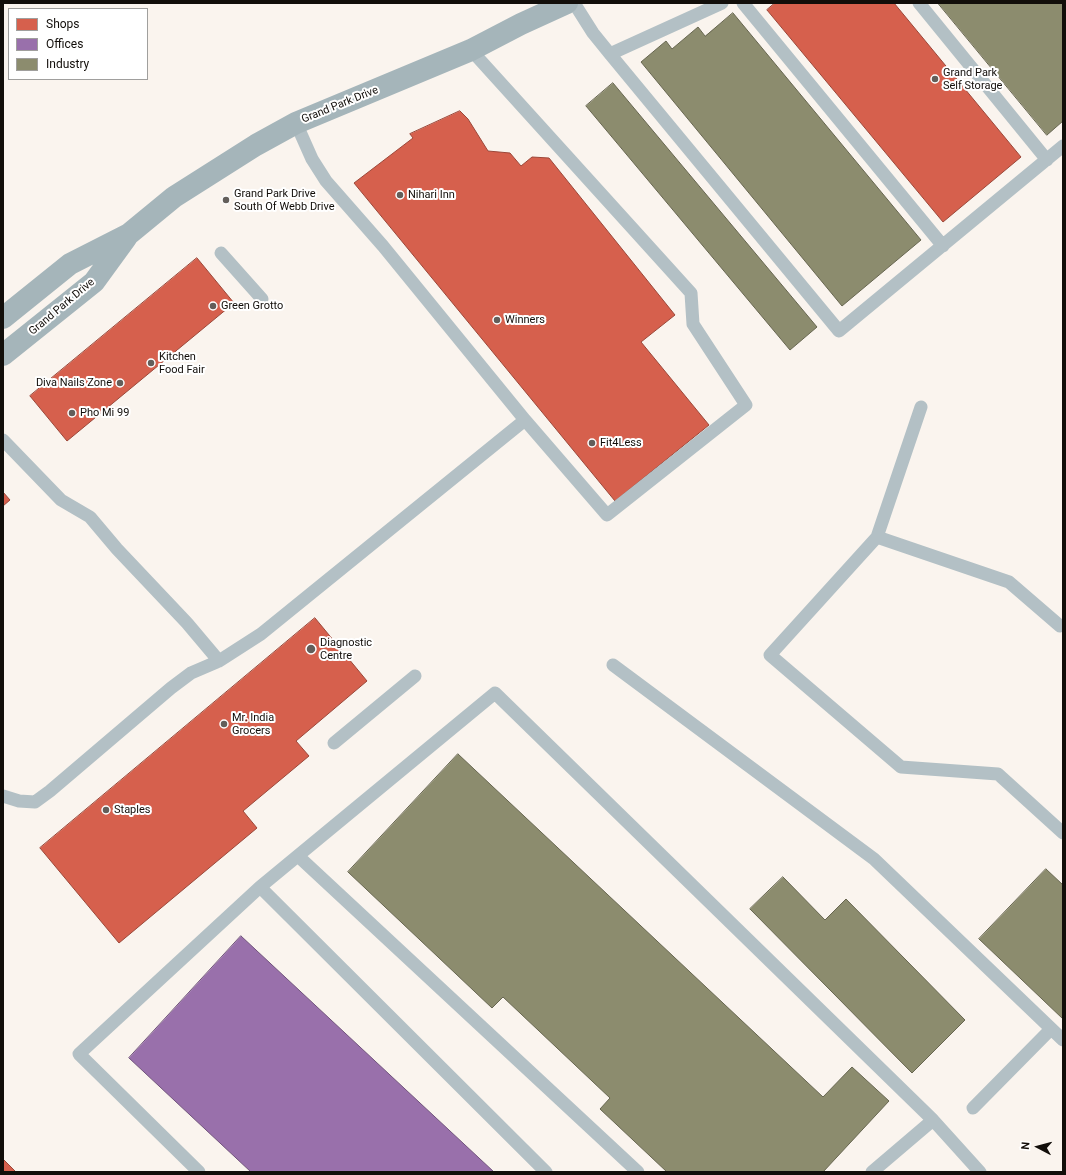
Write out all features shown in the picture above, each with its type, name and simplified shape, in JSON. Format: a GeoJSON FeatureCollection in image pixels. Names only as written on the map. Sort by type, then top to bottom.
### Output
{"type":"FeatureCollection","features":[{"type":"Feature","properties":{"kind":"street","name":"Grand Park Drive"},"geometry":{"type":"LineString","coordinates":[[3,318],[70,264],[129,234],[174,197],[256,145],[296,123],[471,50],[521,24],[567,3]]}},
{"type":"Feature","properties":{"kind":"street","name":"Grand Park Drive"},"geometry":{"type":"LineString","coordinates":[[3,355],[94,282],[129,234]]}},
{"type":"Feature","properties":{"kind":"lane"},"geometry":{"type":"LineString","coordinates":[[574,3],[593,33],[610,54],[840,331],[1063,146]]}},
{"type":"Feature","properties":{"kind":"lane"},"geometry":{"type":"LineString","coordinates":[[610,54],[722,3]]}},
{"type":"Feature","properties":{"kind":"lane"},"geometry":{"type":"LineString","coordinates":[[742,3],[942,246]]}},
{"type":"Feature","properties":{"kind":"lane"},"geometry":{"type":"LineString","coordinates":[[919,3],[1046,160]]}},
{"type":"Feature","properties":{"kind":"lane"},"geometry":{"type":"LineString","coordinates":[[296,123],[312,159],[326,181],[383,246],[525,420],[607,515],[746,405],[693,324],[691,293],[471,50]]}},
{"type":"Feature","properties":{"kind":"lane"},"geometry":{"type":"LineString","coordinates":[[221,253],[262,299]]}},
{"type":"Feature","properties":{"kind":"lane"},"geometry":{"type":"LineString","coordinates":[[921,407],[876,538],[770,655],[901,767],[998,774],[1063,833]]}},
{"type":"Feature","properties":{"kind":"lane"},"geometry":{"type":"LineString","coordinates":[[3,796],[19,801],[35,802],[191,672],[219,661],[261,634],[525,420]]}},
{"type":"Feature","properties":{"kind":"lane"},"geometry":{"type":"LineString","coordinates":[[3,440],[61,500],[90,517],[187,623],[219,661]]}},
{"type":"Feature","properties":{"kind":"lane"},"geometry":{"type":"LineString","coordinates":[[876,538],[1009,582],[1060,626]]}},
{"type":"Feature","properties":{"kind":"lane"},"geometry":{"type":"LineString","coordinates":[[613,664],[874,859],[1063,1040]]}},
{"type":"Feature","properties":{"kind":"lane"},"geometry":{"type":"LineString","coordinates":[[334,743],[415,676]]}},
{"type":"Feature","properties":{"kind":"lane"},"geometry":{"type":"LineString","coordinates":[[200,1172],[79,1054],[260,886],[495,693],[933,1120],[980,1172]]}},
{"type":"Feature","properties":{"kind":"lane"},"geometry":{"type":"LineString","coordinates":[[298,856],[638,1172]]}},
{"type":"Feature","properties":{"kind":"lane"},"geometry":{"type":"LineString","coordinates":[[260,886],[546,1172]]}},
{"type":"Feature","properties":{"kind":"lane"},"geometry":{"type":"LineString","coordinates":[[973,1108],[1050,1029]]}},
{"type":"Feature","properties":{"kind":"lane"},"geometry":{"type":"LineString","coordinates":[[872,1172],[933,1120]]}},
{"type":"Feature","properties":{"kind":"building: Shops"},"geometry":{"type":"Polygon","coordinates":[[[775,3],[894,3],[1021,157],[943,222],[767,10],[775,3]]]}},
{"type":"Feature","properties":{"kind":"building: Shops"},"geometry":{"type":"Polygon","coordinates":[[[460,111],[468,119],[488,151],[510,153],[521,166],[532,157],[549,158],[675,315],[641,342],[709,425],[615,501],[354,183],[413,138],[410,134],[460,111]]]}},
{"type":"Feature","properties":{"kind":"building: Shops"},"geometry":{"type":"Polygon","coordinates":[[[197,258],[234,303],[67,441],[30,396],[197,258]]]}},
{"type":"Feature","properties":{"kind":"building: Shops"},"geometry":{"type":"Polygon","coordinates":[[[3,492],[10,500],[3,506],[3,492]]]}},
{"type":"Feature","properties":{"kind":"building: Shops"},"geometry":{"type":"Polygon","coordinates":[[[315,618],[367,681],[296,741],[309,756],[243,811],[257,828],[119,943],[40,848],[315,618]]]}},
{"type":"Feature","properties":{"kind":"building: Shops"},"geometry":{"type":"Polygon","coordinates":[[[3,1159],[16,1172],[3,1172],[3,1159]]]}},
{"type":"Feature","properties":{"kind":"building: Offices"},"geometry":{"type":"Polygon","coordinates":[[[241,936],[494,1172],[251,1172],[129,1058],[241,936]]]}},
{"type":"Feature","properties":{"kind":"building: Industry"},"geometry":{"type":"Polygon","coordinates":[[[938,3],[1063,3],[1063,121],[1047,135],[938,3]]]}},
{"type":"Feature","properties":{"kind":"building: Industry"},"geometry":{"type":"Polygon","coordinates":[[[733,13],[921,240],[842,306],[641,62],[666,41],[672,49],[698,27],[705,36],[733,13]]]}},
{"type":"Feature","properties":{"kind":"building: Industry"},"geometry":{"type":"Polygon","coordinates":[[[613,83],[817,327],[790,350],[586,106],[613,83]]]}},
{"type":"Feature","properties":{"kind":"building: Industry"},"geometry":{"type":"Polygon","coordinates":[[[458,754],[823,1097],[852,1067],[889,1101],[823,1172],[667,1172],[600,1109],[610,1098],[503,997],[492,1008],[348,872],[458,754]]]}},
{"type":"Feature","properties":{"kind":"building: Industry"},"geometry":{"type":"Polygon","coordinates":[[[1046,869],[1063,885],[1063,1019],[979,939],[1046,869]]]}},
{"type":"Feature","properties":{"kind":"building: Industry"},"geometry":{"type":"Polygon","coordinates":[[[783,877],[825,920],[846,899],[965,1020],[912,1073],[750,909],[783,877]]]}},
{"type":"Feature","properties":{"kind":"place","name":"Grand Park Self Storage"},"geometry":{"type":"Point","coordinates":[935,79]}},
{"type":"Feature","properties":{"kind":"place","name":"Nihari Inn"},"geometry":{"type":"Point","coordinates":[400,195]}},
{"type":"Feature","properties":{"kind":"place","name":"Grand Park Drive South Of Webb Drive"},"geometry":{"type":"Point","coordinates":[226,200]}},
{"type":"Feature","properties":{"kind":"place","name":"Green Grotto"},"geometry":{"type":"Point","coordinates":[213,306]}},
{"type":"Feature","properties":{"kind":"place","name":"Winners"},"geometry":{"type":"Point","coordinates":[497,320]}},
{"type":"Feature","properties":{"kind":"place","name":"Kitchen Food Fair"},"geometry":{"type":"Point","coordinates":[151,363]}},
{"type":"Feature","properties":{"kind":"place","name":"Diva Nails Zone"},"geometry":{"type":"Point","coordinates":[120,383]}},
{"type":"Feature","properties":{"kind":"place","name":"Pho Mi 99"},"geometry":{"type":"Point","coordinates":[72,413]}},
{"type":"Feature","properties":{"kind":"place","name":"Fit4Less"},"geometry":{"type":"Point","coordinates":[592,443]}},
{"type":"Feature","properties":{"kind":"place","name":"Diagnostic Centre"},"geometry":{"type":"Point","coordinates":[311,649]}},
{"type":"Feature","properties":{"kind":"place","name":"Mr. India Grocers"},"geometry":{"type":"Point","coordinates":[224,724]}},
{"type":"Feature","properties":{"kind":"place","name":"Staples"},"geometry":{"type":"Point","coordinates":[106,810]}}]}
